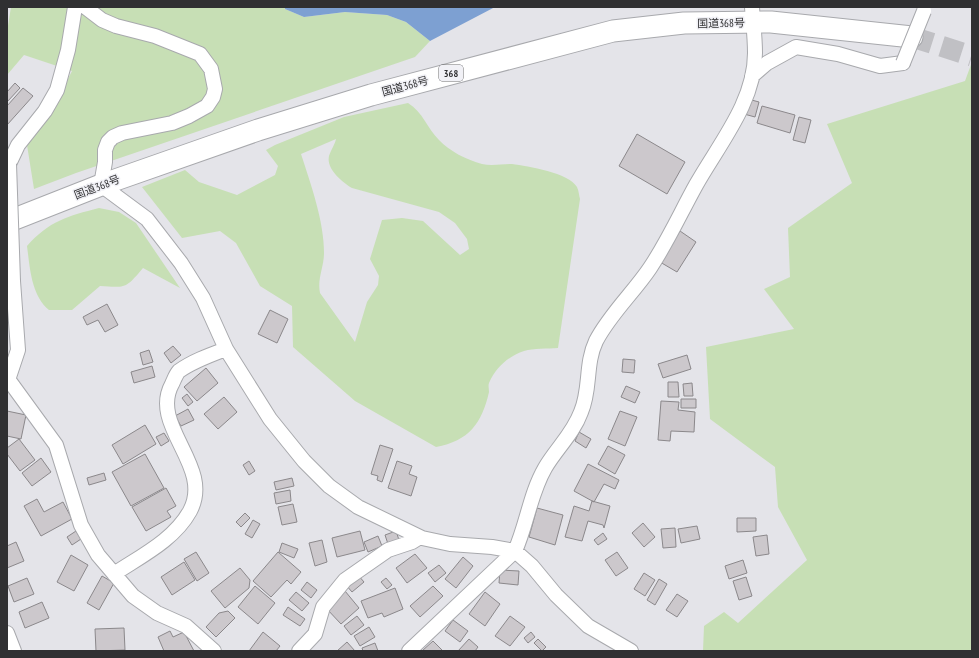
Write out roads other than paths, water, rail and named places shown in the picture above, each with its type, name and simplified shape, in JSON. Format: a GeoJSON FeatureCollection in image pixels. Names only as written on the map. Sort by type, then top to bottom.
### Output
{"type":"FeatureCollection","features":[{"type":"Feature","properties":{"kind":"highway","name":"国道368号"},"geometry":{"type":"LineString","coordinates":[[7,222],[101,184],[258,130],[371,95],[559,44],[613,31],[752,14],[771,22],[912,37]]}},
{"type":"Feature","properties":{"kind":"street"},"geometry":{"type":"LineString","coordinates":[[75,7],[68,50],[57,90],[45,111],[18,144],[9,164],[13,281],[18,350],[7,381],[56,445],[81,525],[98,555],[133,596],[158,613],[186,626],[214,651]]}},
{"type":"Feature","properties":{"kind":"street"},"geometry":{"type":"LineString","coordinates":[[85,7],[102,20],[116,26],[155,36],[200,54],[211,68],[215,89],[213,97],[207,106],[172,123],[122,132],[108,142],[105,150],[105,162],[101,184],[147,219],[181,263],[203,298],[226,349],[270,419],[304,461],[329,486],[358,507],[420,537],[450,544],[492,546],[515,551],[532,566],[556,595],[588,626],[631,651]]}},
{"type":"Feature","properties":{"kind":"street"},"geometry":{"type":"LineString","coordinates":[[752,76],[767,63],[796,47],[838,54],[880,66],[903,63],[925,9]]}},
{"type":"Feature","properties":{"kind":"street"},"geometry":{"type":"LineString","coordinates":[[409,651],[515,551],[524,532],[534,491],[545,468],[573,432],[582,412],[587,396],[590,359],[596,341],[650,268],[677,223],[696,185],[719,148],[744,101],[752,76],[755,54],[752,14]]}},
{"type":"Feature","properties":{"kind":"street"},"geometry":{"type":"LineString","coordinates":[[114,574],[172,535],[191,510],[195,493],[194,474],[172,428],[167,406],[169,388],[178,372],[202,358],[226,349]]}},
{"type":"Feature","properties":{"kind":"street"},"geometry":{"type":"LineString","coordinates":[[298,651],[315,634],[323,607],[345,580],[388,550],[412,542],[420,537]]}},
{"type":"Feature","properties":{"kind":"street"},"geometry":{"type":"LineString","coordinates":[[7,632],[11,650]]}},
{"type":"Feature","properties":{"kind":"water"},"geometry":{"type":"Polygon","coordinates":[[[285,7],[495,7],[430,41],[406,22],[387,15],[345,12],[304,17],[285,9],[285,7]]]}},
{"type":"Feature","properties":{"kind":"tunnel"},"geometry":{"type":"LineString","coordinates":[[912,37],[972,56]]}}]}
